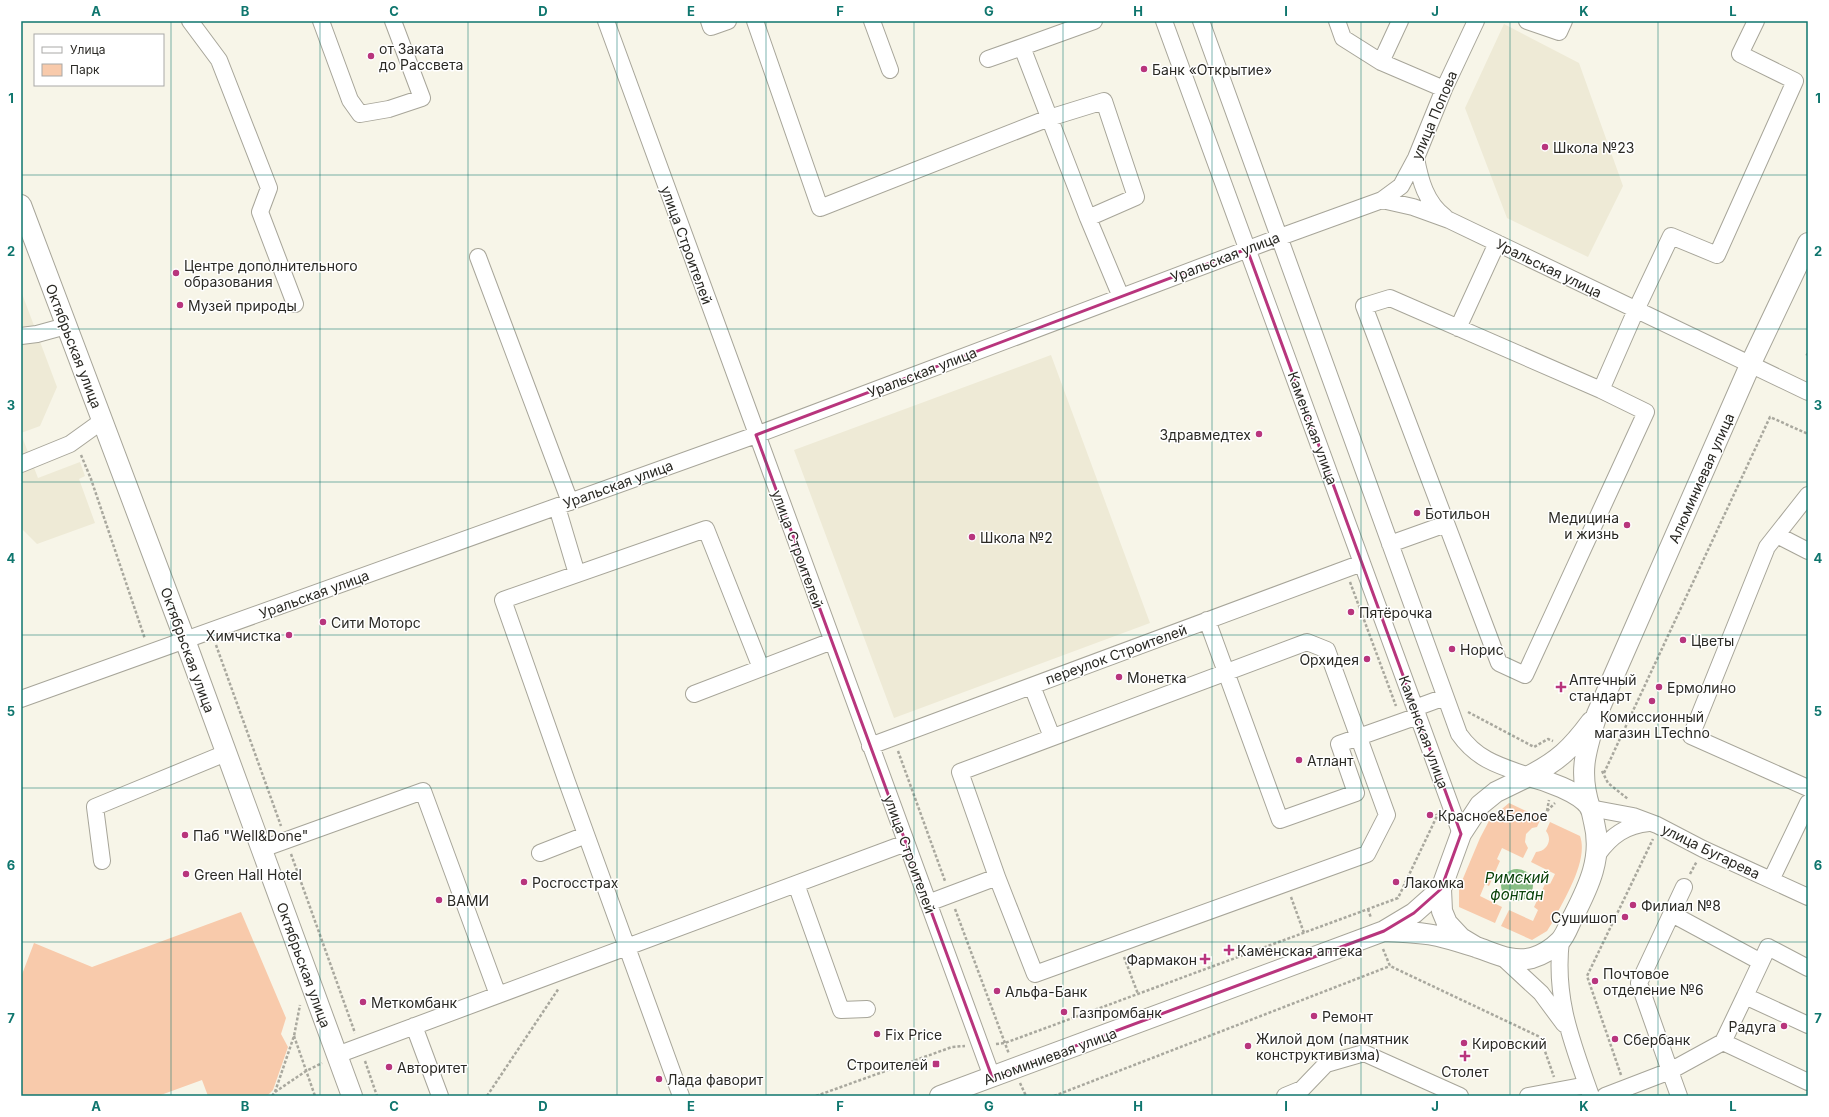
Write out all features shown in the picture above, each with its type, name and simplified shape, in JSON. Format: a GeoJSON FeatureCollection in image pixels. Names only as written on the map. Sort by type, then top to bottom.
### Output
{"type":"FeatureCollection","features":[{"type":"Feature","properties":{"kind":"main road","name":"Октябрьская улица"},"geometry":{"type":"LineString","coordinates":[[21,205],[185,640],[352,1096]]}},
{"type":"Feature","properties":{"kind":"main road","name":"Алюминиевая улица"},"geometry":{"type":"LineString","coordinates":[[1441,889],[1461,834],[1480,804],[1496,792],[1529,776],[1558,759],[1578,753],[1597,714],[1751,363],[1808,243]]}},
{"type":"Feature","properties":{"kind":"main road"},"geometry":{"type":"LineString","coordinates":[[1384,931],[1427,934],[1516,959],[1530,958],[1541,954],[1561,940],[1580,903],[1598,854],[1598,841],[1584,781],[1583,767],[1578,753]]}},
{"type":"Feature","properties":{"kind":"main road"},"geometry":{"type":"LineString","coordinates":[[1529,776],[1547,781],[1568,790],[1590,808]]}},
{"type":"Feature","properties":{"kind":"main road"},"geometry":{"type":"LineString","coordinates":[[1384,931],[1414,913],[1441,889]]}},
{"type":"Feature","properties":{"kind":"main road"},"geometry":{"type":"LineString","coordinates":[[1441,889],[1442,911],[1447,923],[1461,938],[1476,947]]}},
{"type":"Feature","properties":{"kind":"main road","name":"Алюминиевая улица"},"geometry":{"type":"LineString","coordinates":[[940,1096],[1384,931]]}},
{"type":"Feature","properties":{"kind":"street"},"geometry":{"type":"LineString","coordinates":[[190,21],[219,60],[269,188],[260,212],[295,304]]}},
{"type":"Feature","properties":{"kind":"street"},"geometry":{"type":"LineString","coordinates":[[321,21],[350,100],[360,114],[389,109],[422,98],[393,21]]}},
{"type":"Feature","properties":{"kind":"street","name":"улица Строителей"},"geometry":{"type":"LineString","coordinates":[[606,21],[756,435],[992,1077]]}},
{"type":"Feature","properties":{"kind":"street"},"geometry":{"type":"LineString","coordinates":[[709,21],[711,27],[728,21]]}},
{"type":"Feature","properties":{"kind":"street"},"geometry":{"type":"LineString","coordinates":[[755,21],[820,208],[1049,118],[1104,101],[1136,197],[1088,218]]}},
{"type":"Feature","properties":{"kind":"street"},"geometry":{"type":"LineString","coordinates":[[872,21],[890,70]]}},
{"type":"Feature","properties":{"kind":"street"},"geometry":{"type":"LineString","coordinates":[[988,59],[1094,21]]}},
{"type":"Feature","properties":{"kind":"street","name":"Каменская улица"},"geometry":{"type":"LineString","coordinates":[[1164,21],[1461,834]]}},
{"type":"Feature","properties":{"kind":"street"},"geometry":{"type":"LineString","coordinates":[[1201,21],[1459,734],[1474,752],[1501,766],[1529,776]]}},
{"type":"Feature","properties":{"kind":"street"},"geometry":{"type":"LineString","coordinates":[[1337,21],[1343,38],[1381,62],[1444,89]]}},
{"type":"Feature","properties":{"kind":"street"},"geometry":{"type":"LineString","coordinates":[[1381,62],[1400,21]]}},
{"type":"Feature","properties":{"kind":"street","name":"улица Попова"},"geometry":{"type":"LineString","coordinates":[[1382,200],[1401,186],[1416,158],[1444,89],[1476,21]]}},
{"type":"Feature","properties":{"kind":"street"},"geometry":{"type":"LineString","coordinates":[[1527,21],[1559,32],[1564,21]]}},
{"type":"Feature","properties":{"kind":"street"},"geometry":{"type":"LineString","coordinates":[[1602,390],[1636,310],[1671,236],[1717,254],[1795,81],[1740,54],[1756,21]]}},
{"type":"Feature","properties":{"kind":"street"},"geometry":{"type":"LineString","coordinates":[[1022,47],[1088,218],[1121,297]]}},
{"type":"Feature","properties":{"kind":"street"},"geometry":{"type":"LineString","coordinates":[[1416,158],[1419,175],[1424,189],[1439,213],[1449,220]]}},
{"type":"Feature","properties":{"kind":"street","name":"Уральская улица"},"geometry":{"type":"LineString","coordinates":[[21,698],[756,435],[1247,249],[1382,200],[1412,207],[1449,220],[1636,310],[1751,363],[1808,392]]}},
{"type":"Feature","properties":{"kind":"street"},"geometry":{"type":"LineString","coordinates":[[1458,328],[1497,243]]}},
{"type":"Feature","properties":{"kind":"street"},"geometry":{"type":"LineString","coordinates":[[478,257],[563,504],[577,574]]}},
{"type":"Feature","properties":{"kind":"street"},"geometry":{"type":"LineString","coordinates":[[1390,298],[1458,328],[1602,390],[1646,412],[1525,675],[1499,663],[1364,306],[1390,298]]}},
{"type":"Feature","properties":{"kind":"street"},"geometry":{"type":"LineString","coordinates":[[21,336],[37,334],[66,326]]}},
{"type":"Feature","properties":{"kind":"street"},"geometry":{"type":"LineString","coordinates":[[21,464],[75,440],[102,421]]}},
{"type":"Feature","properties":{"kind":"street"},"geometry":{"type":"LineString","coordinates":[[1808,495],[1767,547],[1691,736],[1808,788]]}},
{"type":"Feature","properties":{"kind":"street"},"geometry":{"type":"LineString","coordinates":[[1390,544],[1446,524]]}},
{"type":"Feature","properties":{"kind":"street"},"geometry":{"type":"LineString","coordinates":[[681,1096],[586,835],[503,600],[706,530],[761,668]]}},
{"type":"Feature","properties":{"kind":"street"},"geometry":{"type":"LineString","coordinates":[[1777,535],[1808,551]]}},
{"type":"Feature","properties":{"kind":"street","name":"переулок Строителей"},"geometry":{"type":"LineString","coordinates":[[870,746],[1362,563]]}},
{"type":"Feature","properties":{"kind":"street"},"geometry":{"type":"LineString","coordinates":[[1207,620],[1280,820],[1356,794],[1339,744],[1402,721],[1445,697]]}},
{"type":"Feature","properties":{"kind":"street"},"geometry":{"type":"LineString","coordinates":[[694,694],[832,641]]}},
{"type":"Feature","properties":{"kind":"street"},"geometry":{"type":"LineString","coordinates":[[1307,642],[1327,650],[1387,815],[1367,854],[1035,974],[960,772],[1226,672],[1307,642]]}},
{"type":"Feature","properties":{"kind":"street"},"geometry":{"type":"LineString","coordinates":[[1032,686],[1052,737]]}},
{"type":"Feature","properties":{"kind":"street"},"geometry":{"type":"LineString","coordinates":[[102,861],[95,807],[226,753]]}},
{"type":"Feature","properties":{"kind":"street"},"geometry":{"type":"LineString","coordinates":[[262,849],[423,791],[498,995]]}},
{"type":"Feature","properties":{"kind":"street"},"geometry":{"type":"LineString","coordinates":[[1771,880],[1808,803]]}},
{"type":"Feature","properties":{"kind":"street"},"geometry":{"type":"LineString","coordinates":[[1590,808],[1633,816],[1651,822]]}},
{"type":"Feature","properties":{"kind":"street","name":"улица Бугарева"},"geometry":{"type":"LineString","coordinates":[[1598,854],[1612,837],[1623,829],[1634,825],[1651,822],[1808,897]]}},
{"type":"Feature","properties":{"kind":"street"},"geometry":{"type":"LineString","coordinates":[[540,853],[586,835]]}},
{"type":"Feature","properties":{"kind":"street"},"geometry":{"type":"LineString","coordinates":[[337,1055],[906,843]]}},
{"type":"Feature","properties":{"kind":"street"},"geometry":{"type":"LineString","coordinates":[[928,903],[998,877]]}},
{"type":"Feature","properties":{"kind":"street"},"geometry":{"type":"LineString","coordinates":[[796,884],[841,1010],[867,1009]]}},
{"type":"Feature","properties":{"kind":"street"},"geometry":{"type":"LineString","coordinates":[[1679,1096],[1639,983],[1684,887]]}},
{"type":"Feature","properties":{"kind":"street"},"geometry":{"type":"LineString","coordinates":[[1672,914],[1761,962]]}},
{"type":"Feature","properties":{"kind":"street"},"geometry":{"type":"LineString","coordinates":[[1528,1096],[1559,1090],[1589,1091],[1567,1027],[1559,978],[1561,940]]}},
{"type":"Feature","properties":{"kind":"street"},"geometry":{"type":"LineString","coordinates":[[1605,1096],[1670,1071],[1723,1042],[1768,947],[1808,968]]}},
{"type":"Feature","properties":{"kind":"street"},"geometry":{"type":"LineString","coordinates":[[1502,956],[1541,994],[1567,1027]]}},
{"type":"Feature","properties":{"kind":"street"},"geometry":{"type":"LineString","coordinates":[[1745,996],[1808,1025]]}},
{"type":"Feature","properties":{"kind":"street"},"geometry":{"type":"LineString","coordinates":[[414,1026],[440,1096]]}},
{"type":"Feature","properties":{"kind":"street"},"geometry":{"type":"LineString","coordinates":[[1723,1042],[1808,1082]]}},
{"type":"Feature","properties":{"kind":"street"},"geometry":{"type":"LineString","coordinates":[[1285,1096],[1302,1089],[1326,1064],[1364,1053],[1460,1096]]}},
{"type":"Feature","properties":{"kind":"path"},"geometry":{"type":"LineString","coordinates":[[1604,774],[1770,416],[1808,434]]}},
{"type":"Feature","properties":{"kind":"path"},"geometry":{"type":"LineString","coordinates":[[75,440],[91,479],[150,653]]}},
{"type":"Feature","properties":{"kind":"path"},"geometry":{"type":"LineString","coordinates":[[1342,583],[1350,580],[1402,721]]}},
{"type":"Feature","properties":{"kind":"path"},"geometry":{"type":"LineString","coordinates":[[211,631],[378,1096]]}},
{"type":"Feature","properties":{"kind":"path"},"geometry":{"type":"LineString","coordinates":[[1466,706],[1469,713],[1534,747],[1548,739],[1599,763],[1608,783],[1628,800],[1635,803]]}},
{"type":"Feature","properties":{"kind":"path"},"geometry":{"type":"LineString","coordinates":[[896,745],[1004,1043],[1398,898],[1437,816],[1434,809]]}},
{"type":"Feature","properties":{"kind":"path"},"geometry":{"type":"LineString","coordinates":[[1684,887],[1703,848]]}},
{"type":"Feature","properties":{"kind":"path"},"geometry":{"type":"LineString","coordinates":[[1286,884],[1304,933]]}},
{"type":"Feature","properties":{"kind":"path"},"geometry":{"type":"LineString","coordinates":[[1120,944],[1138,994]]}},
{"type":"Feature","properties":{"kind":"path"},"geometry":{"type":"LineString","coordinates":[[487,1096],[574,966]]}},
{"type":"Feature","properties":{"kind":"path"},"geometry":{"type":"LineString","coordinates":[[1054,1096],[1390,966],[1540,1037],[1559,1090]]}},
{"type":"Feature","properties":{"kind":"path"},"geometry":{"type":"LineString","coordinates":[[273,1096],[294,1036],[301,1001]]}},
{"type":"Feature","properties":{"kind":"path"},"geometry":{"type":"LineString","coordinates":[[294,1036],[315,1096]]}},
{"type":"Feature","properties":{"kind":"path"},"geometry":{"type":"LineString","coordinates":[[816,1096],[952,1047]]}},
{"type":"Feature","properties":{"kind":"path"},"geometry":{"type":"LineString","coordinates":[[275,1092],[306,1071],[337,1055]]}},
{"type":"Feature","properties":{"kind":"highlighted area"},"geometry":{"type":"Polygon","coordinates":[[[1247,249],[1461,834],[1441,889],[1414,913],[1384,931],[992,1077],[756,435],[1247,249]]]}},
{"type":"Feature","properties":{"kind":"shaded area","name":"Школа №23"},"geometry":{"type":"Polygon","coordinates":[[[1504,24],[1579,63],[1623,186],[1588,257],[1507,218],[1465,108],[1504,24]]]}},
{"type":"Feature","properties":{"kind":"shaded area"},"geometry":{"type":"Polygon","coordinates":[[[21,291],[57,387],[40,426],[21,433],[21,291]]]}},
{"type":"Feature","properties":{"kind":"shaded area","name":"Школа №2"},"geometry":{"type":"Polygon","coordinates":[[[1051,355],[1150,623],[894,718],[794,450],[1051,355]]]}},
{"type":"Feature","properties":{"kind":"shaded area"},"geometry":{"type":"Polygon","coordinates":[[[21,434],[38,478],[80,462],[85,476],[79,479],[95,523],[37,544],[21,528],[21,434]]]}},
{"type":"Feature","properties":{"kind":"green space"},"geometry":{"type":"Polygon","coordinates":[[[1509,803],[1541,818],[1537,827],[1532,828],[1526,834],[1525,842],[1528,848],[1523,858],[1502,848],[1497,859],[1500,861],[1489,886],[1485,884],[1480,896],[1502,907],[1495,923],[1459,907],[1459,888],[1480,838],[1490,819],[1509,803]]]}},
{"type":"Feature","properties":{"kind":"green space"},"geometry":{"type":"Polygon","coordinates":[[[1550,822],[1580,836],[1582,846],[1581,857],[1574,881],[1552,923],[1547,931],[1532,940],[1501,926],[1509,910],[1533,921],[1538,910],[1534,907],[1546,882],[1550,884],[1555,874],[1531,862],[1536,852],[1543,850],[1548,844],[1549,838],[1546,831],[1550,822]]]}},
{"type":"Feature","properties":{"kind":"green space"},"geometry":{"type":"Polygon","coordinates":[[[241,912],[286,1018],[281,1034],[288,1047],[273,1090],[267,1096],[208,1096],[202,1080],[158,1096],[21,1096],[21,977],[34,943],[92,967],[241,912]]]}},
{"type":"Feature","properties":{"kind":"water","name":"Римский фонтан"},"geometry":{"type":"Polygon","coordinates":[[[1514,869],[1520,869],[1530,876],[1533,885],[1532,891],[1526,898],[1520,901],[1514,901],[1504,894],[1501,888],[1501,882],[1508,872],[1514,869]]]}},
{"type":"Feature","properties":{"kind":"place","name":"от Заката до Рассвета"},"geometry":{"type":"Point","coordinates":[371,56]}},
{"type":"Feature","properties":{"kind":"place","name":"Банк «Открытие»"},"geometry":{"type":"Point","coordinates":[1144,69]}},
{"type":"Feature","properties":{"kind":"place","name":"Школа №23"},"geometry":{"type":"Point","coordinates":[1545,147]}},
{"type":"Feature","properties":{"kind":"place","name":"Центре дополнительного образования"},"geometry":{"type":"Point","coordinates":[176,273]}},
{"type":"Feature","properties":{"kind":"place","name":"Музей природы"},"geometry":{"type":"Point","coordinates":[180,305]}},
{"type":"Feature","properties":{"kind":"place","name":"Здравмедтех"},"geometry":{"type":"Point","coordinates":[1259,434]}},
{"type":"Feature","properties":{"kind":"place","name":"Ботильон"},"geometry":{"type":"Point","coordinates":[1417,513]}},
{"type":"Feature","properties":{"kind":"place","name":"Медицина и жизнь"},"geometry":{"type":"Point","coordinates":[1627,525]}},
{"type":"Feature","properties":{"kind":"place","name":"Школа №2"},"geometry":{"type":"Point","coordinates":[972,537]}},
{"type":"Feature","properties":{"kind":"place","name":"Пятёрочка"},"geometry":{"type":"Point","coordinates":[1351,612]}},
{"type":"Feature","properties":{"kind":"place","name":"Сити Моторс"},"geometry":{"type":"Point","coordinates":[323,622]}},
{"type":"Feature","properties":{"kind":"place","name":"Химчистка"},"geometry":{"type":"Point","coordinates":[289,635]}},
{"type":"Feature","properties":{"kind":"place","name":"Цветы"},"geometry":{"type":"Point","coordinates":[1683,640]}},
{"type":"Feature","properties":{"kind":"place","name":"Норис"},"geometry":{"type":"Point","coordinates":[1452,649]}},
{"type":"Feature","properties":{"kind":"place","name":"Орхидея"},"geometry":{"type":"Point","coordinates":[1367,659]}},
{"type":"Feature","properties":{"kind":"place","name":"Монетка"},"geometry":{"type":"Point","coordinates":[1119,677]}},
{"type":"Feature","properties":{"kind":"place","name":"Аптечный стандарт"},"geometry":{"type":"Point","coordinates":[1561,687]}},
{"type":"Feature","properties":{"kind":"place","name":"Ермолино"},"geometry":{"type":"Point","coordinates":[1659,687]}},
{"type":"Feature","properties":{"kind":"place","name":"Комиссионный магазин LTechno"},"geometry":{"type":"Point","coordinates":[1652,701]}},
{"type":"Feature","properties":{"kind":"place","name":"Атлант"},"geometry":{"type":"Point","coordinates":[1299,760]}},
{"type":"Feature","properties":{"kind":"place","name":"Красное&Белое"},"geometry":{"type":"Point","coordinates":[1430,815]}},
{"type":"Feature","properties":{"kind":"place","name":"Паб \"Well&Done\""},"geometry":{"type":"Point","coordinates":[185,835]}},
{"type":"Feature","properties":{"kind":"place","name":"Green Hall Hotel"},"geometry":{"type":"Point","coordinates":[186,874]}},
{"type":"Feature","properties":{"kind":"place","name":"Росгосстрах"},"geometry":{"type":"Point","coordinates":[524,882]}},
{"type":"Feature","properties":{"kind":"place","name":"Лакомка"},"geometry":{"type":"Point","coordinates":[1396,882]}},
{"type":"Feature","properties":{"kind":"place","name":"ВАМИ"},"geometry":{"type":"Point","coordinates":[439,900]}},
{"type":"Feature","properties":{"kind":"place","name":"Филиал №8"},"geometry":{"type":"Point","coordinates":[1633,905]}},
{"type":"Feature","properties":{"kind":"place","name":"Сушишоп"},"geometry":{"type":"Point","coordinates":[1625,917]}},
{"type":"Feature","properties":{"kind":"place","name":"Каменская аптека"},"geometry":{"type":"Point","coordinates":[1229,950]}},
{"type":"Feature","properties":{"kind":"place","name":"Фармакон"},"geometry":{"type":"Point","coordinates":[1205,959]}},
{"type":"Feature","properties":{"kind":"place","name":"Почтовое отделение №6"},"geometry":{"type":"Point","coordinates":[1595,981]}},
{"type":"Feature","properties":{"kind":"place","name":"Альфа-Банк"},"geometry":{"type":"Point","coordinates":[997,991]}},
{"type":"Feature","properties":{"kind":"place","name":"Меткомбанк"},"geometry":{"type":"Point","coordinates":[363,1002]}},
{"type":"Feature","properties":{"kind":"place","name":"Газпромбанк"},"geometry":{"type":"Point","coordinates":[1064,1012]}},
{"type":"Feature","properties":{"kind":"place","name":"Ремонт"},"geometry":{"type":"Point","coordinates":[1314,1016]}},
{"type":"Feature","properties":{"kind":"place","name":"Радуга"},"geometry":{"type":"Point","coordinates":[1784,1026]}},
{"type":"Feature","properties":{"kind":"place","name":"Fix Price"},"geometry":{"type":"Point","coordinates":[877,1034]}},
{"type":"Feature","properties":{"kind":"place","name":"Сбербанк"},"geometry":{"type":"Point","coordinates":[1615,1039]}},
{"type":"Feature","properties":{"kind":"place","name":"Кировский"},"geometry":{"type":"Point","coordinates":[1464,1043]}},
{"type":"Feature","properties":{"kind":"place","name":"Жилой дом (памятник конструктивизма)"},"geometry":{"type":"Point","coordinates":[1248,1046]}},
{"type":"Feature","properties":{"kind":"place","name":"Столет"},"geometry":{"type":"Point","coordinates":[1465,1056]}},
{"type":"Feature","properties":{"kind":"place","name":"Строителей"},"geometry":{"type":"Point","coordinates":[936,1064]}},
{"type":"Feature","properties":{"kind":"place","name":"Авторитет"},"geometry":{"type":"Point","coordinates":[389,1067]}},
{"type":"Feature","properties":{"kind":"place","name":"Лада фаворит"},"geometry":{"type":"Point","coordinates":[659,1079]}}]}
